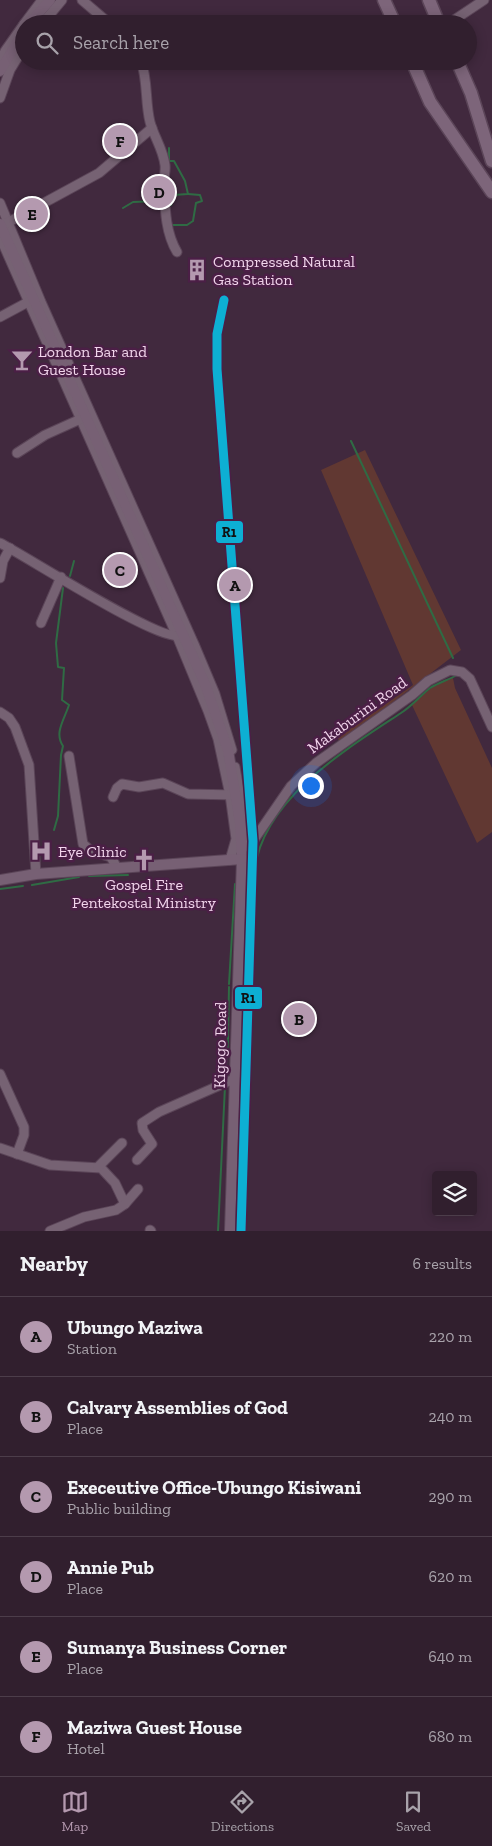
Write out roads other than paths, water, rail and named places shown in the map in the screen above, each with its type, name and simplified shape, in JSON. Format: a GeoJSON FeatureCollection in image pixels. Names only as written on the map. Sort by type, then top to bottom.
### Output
{"type":"FeatureCollection","features":[{"type":"Feature","properties":{"kind":"highway"},"geometry":{"type":"LineString","coordinates":[[384,0],[391,15]]}},
{"type":"Feature","properties":{"kind":"highway"},"geometry":{"type":"LineString","coordinates":[[429,0],[435,15]]}},
{"type":"Feature","properties":{"kind":"highway"},"geometry":{"type":"LineString","coordinates":[[416,70],[430,102],[492,192]]}},
{"type":"Feature","properties":{"kind":"highway"},"geometry":{"type":"LineString","coordinates":[[461,70],[471,93],[492,161]]}},
{"type":"Feature","properties":{"kind":"main road"},"geometry":{"type":"LineString","coordinates":[[37,15],[50,0]]}},
{"type":"Feature","properties":{"kind":"main road"},"geometry":{"type":"LineString","coordinates":[[0,71],[2,58],[15,43]]}},
{"type":"Feature","properties":{"kind":"main road","name":"Kigogo Road"},"geometry":{"type":"LineString","coordinates":[[3,223],[83,418],[180,635],[205,684],[223,736],[244,851],[234,1079],[230,1231]]}},
{"type":"Feature","properties":{"kind":"main road"},"geometry":{"type":"LineString","coordinates":[[0,880],[36,874],[230,860],[244,851]]}},
{"type":"Feature","properties":{"kind":"street"},"geometry":{"type":"LineString","coordinates":[[31,15],[42,0]]}},
{"type":"Feature","properties":{"kind":"street"},"geometry":{"type":"LineString","coordinates":[[50,15],[62,0]]}},
{"type":"Feature","properties":{"kind":"street"},"geometry":{"type":"LineString","coordinates":[[82,0],[100,15]]}},
{"type":"Feature","properties":{"kind":"street"},"geometry":{"type":"LineString","coordinates":[[462,15],[484,0]]}},
{"type":"Feature","properties":{"kind":"street"},"geometry":{"type":"LineString","coordinates":[[2,58],[15,38]]}},
{"type":"Feature","properties":{"kind":"street"},"geometry":{"type":"LineString","coordinates":[[0,98],[15,62]]}},
{"type":"Feature","properties":{"kind":"street"},"geometry":{"type":"LineString","coordinates":[[144,70],[146,98],[152,128],[164,156],[165,206],[170,239],[177,252]]}},
{"type":"Feature","properties":{"kind":"street"},"geometry":{"type":"LineString","coordinates":[[3,223],[99,173],[152,128]]}},
{"type":"Feature","properties":{"kind":"street"},"geometry":{"type":"LineString","coordinates":[[0,203],[3,223],[215,694],[229,738],[244,851]]}},
{"type":"Feature","properties":{"kind":"street"},"geometry":{"type":"LineString","coordinates":[[0,236],[28,302],[83,418],[46,435],[17,453]]}},
{"type":"Feature","properties":{"kind":"street"},"geometry":{"type":"LineString","coordinates":[[0,317],[28,302]]}},
{"type":"Feature","properties":{"kind":"street"},"geometry":{"type":"LineString","coordinates":[[0,543],[118,612],[161,633],[180,635]]}},
{"type":"Feature","properties":{"kind":"street"},"geometry":{"type":"LineString","coordinates":[[0,578],[3,561],[10,548]]}},
{"type":"Feature","properties":{"kind":"street"},"geometry":{"type":"LineString","coordinates":[[41,623],[61,577]]}},
{"type":"Feature","properties":{"kind":"street","name":"Makaburini Road"},"geometry":{"type":"LineString","coordinates":[[244,851],[291,786],[316,763],[412,695],[428,681],[450,670],[462,672],[470,679],[492,727]]}},
{"type":"Feature","properties":{"kind":"street"},"geometry":{"type":"LineString","coordinates":[[0,712],[12,721],[29,765],[36,874]]}},
{"type":"Feature","properties":{"kind":"street"},"geometry":{"type":"LineString","coordinates":[[69,756],[82,844],[91,851],[111,857],[117,868]]}},
{"type":"Feature","properties":{"kind":"street"},"geometry":{"type":"LineString","coordinates":[[113,797],[122,784],[138,786],[163,783],[188,794],[233,795],[236,839],[230,860]]}},
{"type":"Feature","properties":{"kind":"street"},"geometry":{"type":"LineString","coordinates":[[0,1074],[24,1127],[24,1135],[17,1154]]}},
{"type":"Feature","properties":{"kind":"street"},"geometry":{"type":"LineString","coordinates":[[137,1160],[152,1144],[143,1130],[142,1123],[159,1112],[234,1079]]}},
{"type":"Feature","properties":{"kind":"street"},"geometry":{"type":"LineString","coordinates":[[98,1167],[122,1143]]}},
{"type":"Feature","properties":{"kind":"street"},"geometry":{"type":"LineString","coordinates":[[0,1148],[50,1165],[98,1167],[110,1175],[125,1204]]}},
{"type":"Feature","properties":{"kind":"street"},"geometry":{"type":"LineString","coordinates":[[50,1231],[84,1217],[116,1210],[125,1204],[138,1188]]}},
{"type":"Feature","properties":{"kind":"waterway"},"geometry":{"type":"LineString","coordinates":[[168,203],[171,205],[173,195],[188,194],[185,181],[174,161],[169,161],[169,148]]}},
{"type":"Feature","properties":{"kind":"waterway"},"geometry":{"type":"LineString","coordinates":[[170,225],[187,225],[193,221],[196,203],[202,201],[200,195],[188,194]]}},
{"type":"Feature","properties":{"kind":"waterway"},"geometry":{"type":"LineString","coordinates":[[123,208],[133,202],[161,201]]}},
{"type":"Feature","properties":{"kind":"waterway"},"geometry":{"type":"LineString","coordinates":[[351,441],[453,658]]}},
{"type":"Feature","properties":{"kind":"waterway"},"geometry":{"type":"LineString","coordinates":[[70,576],[74,561]]}},
{"type":"Feature","properties":{"kind":"waterway"},"geometry":{"type":"LineString","coordinates":[[54,830],[58,816],[63,746],[59,736],[69,705],[62,700],[64,668],[58,667],[56,643],[63,588]]}},
{"type":"Feature","properties":{"kind":"waterway"},"geometry":{"type":"LineString","coordinates":[[252,1025],[252,927],[255,869],[261,844],[274,820],[291,798],[334,759],[405,710],[430,688],[457,675]]}},
{"type":"Feature","properties":{"kind":"waterway"},"geometry":{"type":"LineString","coordinates":[[242,1011],[247,861]]}},
{"type":"Feature","properties":{"kind":"waterway"},"geometry":{"type":"LineString","coordinates":[[89,876],[128,875]]}},
{"type":"Feature","properties":{"kind":"waterway"},"geometry":{"type":"LineString","coordinates":[[32,885],[79,877]]}},
{"type":"Feature","properties":{"kind":"waterway"},"geometry":{"type":"LineString","coordinates":[[229,984],[235,884]]}},
{"type":"Feature","properties":{"kind":"waterway"},"geometry":{"type":"LineString","coordinates":[[0,889],[23,886]]}},
{"type":"Feature","properties":{"kind":"waterway"},"geometry":{"type":"LineString","coordinates":[[228,1039],[229,987]]}},
{"type":"Feature","properties":{"kind":"waterway"},"geometry":{"type":"LineString","coordinates":[[249,1072],[252,1033]]}},
{"type":"Feature","properties":{"kind":"waterway"},"geometry":{"type":"LineString","coordinates":[[239,1094],[242,1036]]}},
{"type":"Feature","properties":{"kind":"waterway"},"geometry":{"type":"LineString","coordinates":[[225,1079],[228,1041]]}},
{"type":"Feature","properties":{"kind":"waterway"},"geometry":{"type":"LineString","coordinates":[[218,1231],[225,1086]]}},
{"type":"Feature","properties":{"kind":"place","name":"Maziwa Guest House"},"geometry":{"type":"Point","coordinates":[120,141]}},
{"type":"Feature","properties":{"kind":"place","name":"Annie Pub"},"geometry":{"type":"Point","coordinates":[159,192]}},
{"type":"Feature","properties":{"kind":"place","name":"Sumanya Business Corner"},"geometry":{"type":"Point","coordinates":[32,214]}},
{"type":"Feature","properties":{"kind":"place","name":"Compressed Natural Gas Station"},"geometry":{"type":"Point","coordinates":[197,270]}},
{"type":"Feature","properties":{"kind":"place","name":"London Bar and Guest House"},"geometry":{"type":"Point","coordinates":[22,360]}},
{"type":"Feature","properties":{"kind":"place","name":"Execeutive Office-Ubungo Kisiwani"},"geometry":{"type":"Point","coordinates":[120,570]}},
{"type":"Feature","properties":{"kind":"place","name":"Ubungo Maziwa"},"geometry":{"type":"Point","coordinates":[235,585]}},
{"type":"Feature","properties":{"kind":"place","name":"Eye Clinic"},"geometry":{"type":"Point","coordinates":[41,851]}},
{"type":"Feature","properties":{"kind":"place","name":"Gospel Fire Pentekostal Ministry"},"geometry":{"type":"Point","coordinates":[144,860]}},
{"type":"Feature","properties":{"kind":"place","name":"Calvary Assemblies of God"},"geometry":{"type":"Point","coordinates":[299,1019]}}]}
